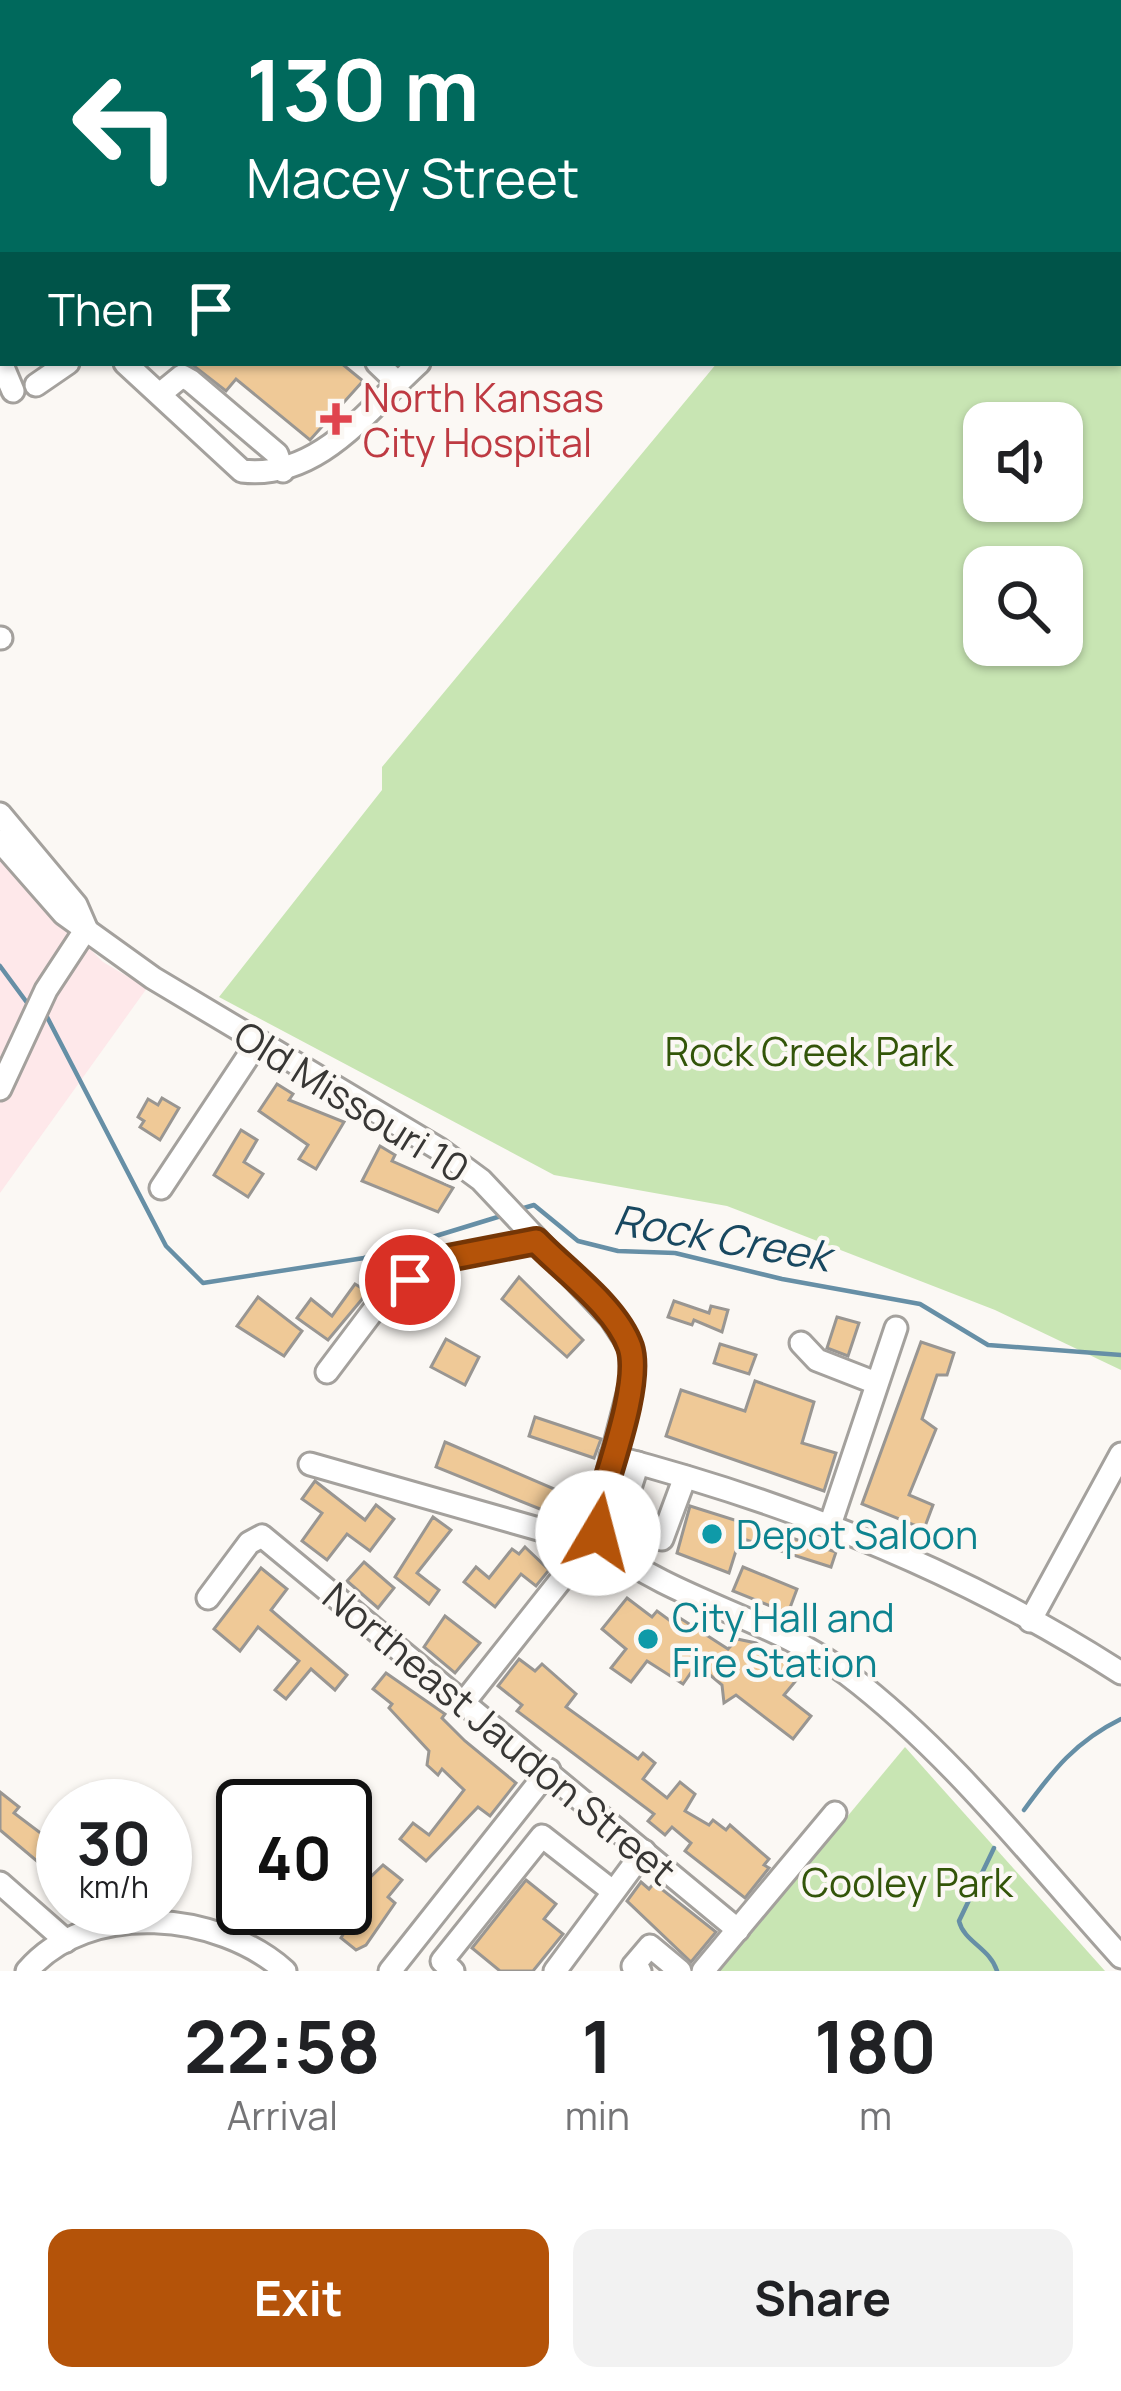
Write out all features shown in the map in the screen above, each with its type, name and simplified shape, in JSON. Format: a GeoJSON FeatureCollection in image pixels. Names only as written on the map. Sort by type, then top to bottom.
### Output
{"type":"FeatureCollection","features":[{"type":"Feature","properties":{"kind":"street"},"geometry":{"type":"LineString","coordinates":[[3,366],[13,391]]}},
{"type":"Feature","properties":{"kind":"street"},"geometry":{"type":"LineString","coordinates":[[36,385],[64,366]]}},
{"type":"Feature","properties":{"kind":"street"},"geometry":{"type":"LineString","coordinates":[[128,366],[242,471],[283,471],[320,452],[416,366]]}},
{"type":"Feature","properties":{"kind":"street"},"geometry":{"type":"LineString","coordinates":[[380,366],[398,383]]}},
{"type":"Feature","properties":{"kind":"street"},"geometry":{"type":"LineString","coordinates":[[160,394],[182,376],[277,454],[283,471]]}},
{"type":"Feature","properties":{"kind":"street"},"geometry":{"type":"LineString","coordinates":[[0,814],[76,905],[86,929],[46,990],[0,1089]]}},
{"type":"Feature","properties":{"kind":"street","name":"Old Missouri 10"},"geometry":{"type":"LineString","coordinates":[[0,841],[64,914],[257,1043],[439,1149],[499,1197],[610,1318],[630,1347],[632,1378],[598,1523]]}},
{"type":"Feature","properties":{"kind":"street"},"geometry":{"type":"LineString","coordinates":[[161,1188],[257,1043]]}},
{"type":"Feature","properties":{"kind":"street"},"geometry":{"type":"LineString","coordinates":[[327,1372],[382,1299],[438,1260],[531,1234]]}},
{"type":"Feature","properties":{"kind":"street"},"geometry":{"type":"LineString","coordinates":[[831,1522],[896,1328]]}},
{"type":"Feature","properties":{"kind":"street"},"geometry":{"type":"LineString","coordinates":[[801,1343],[817,1360],[876,1383]]}},
{"type":"Feature","properties":{"kind":"street"},"geometry":{"type":"LineString","coordinates":[[1030,1621],[1121,1454]]}},
{"type":"Feature","properties":{"kind":"street"},"geometry":{"type":"LineString","coordinates":[[611,1456],[831,1522],[1121,1672]]}},
{"type":"Feature","properties":{"kind":"street"},"geometry":{"type":"LineString","coordinates":[[619,1556],[638,1463]]}},
{"type":"Feature","properties":{"kind":"street"},"geometry":{"type":"LineString","coordinates":[[310,1464],[556,1534],[598,1523],[626,1524],[662,1539],[685,1478]]}},
{"type":"Feature","properties":{"kind":"street"},"geometry":{"type":"LineString","coordinates":[[598,1523],[619,1556],[845,1673],[912,1730],[980,1800],[1121,1958]]}},
{"type":"Feature","properties":{"kind":"street"},"geometry":{"type":"LineString","coordinates":[[465,1702],[598,1523]]}},
{"type":"Feature","properties":{"kind":"street","name":"Northeast Jaudon Street"},"geometry":{"type":"LineString","coordinates":[[208,1598],[249,1543],[262,1536],[738,1930]]}},
{"type":"Feature","properties":{"kind":"street"},"geometry":{"type":"LineString","coordinates":[[390,1971],[549,1770]]}},
{"type":"Feature","properties":{"kind":"street"},"geometry":{"type":"LineString","coordinates":[[703,1971],[835,1813]]}},
{"type":"Feature","properties":{"kind":"street"},"geometry":{"type":"LineString","coordinates":[[453,1971],[442,1961],[542,1836],[611,1890]]}},
{"type":"Feature","properties":{"kind":"street"},"geometry":{"type":"LineString","coordinates":[[555,1971],[644,1851]]}},
{"type":"Feature","properties":{"kind":"street"},"geometry":{"type":"LineString","coordinates":[[0,1883],[66,1941]]}},
{"type":"Feature","properties":{"kind":"street"},"geometry":{"type":"LineString","coordinates":[[27,1971],[43,1952],[127,1923],[212,1930],[250,1944],[285,1971]]}},
{"type":"Feature","properties":{"kind":"street"},"geometry":{"type":"LineString","coordinates":[[640,1971],[633,1966],[650,1946],[680,1971]]}},
{"type":"Feature","properties":{"kind":"shaded area"},"geometry":{"type":"Polygon","coordinates":[[[0,859],[103,962],[147,988],[0,1193],[0,859]]]}},
{"type":"Feature","properties":{"kind":"green space","name":"Rock Creek Park"},"geometry":{"type":"Polygon","coordinates":[[[715,366],[1121,366],[1121,1370],[995,1310],[727,1206],[554,1175],[219,997],[382,790],[382,767],[715,366]]]}},
{"type":"Feature","properties":{"kind":"green space","name":"Cooley Park"},"geometry":{"type":"Polygon","coordinates":[[[905,1747],[1105,1971],[719,1971],[905,1747]]]}},
{"type":"Feature","properties":{"kind":"building"},"geometry":{"type":"Polygon","coordinates":[[[194,366],[345,366],[363,381],[310,440],[236,379],[226,391],[194,366]]]}},
{"type":"Feature","properties":{"kind":"building"},"geometry":{"type":"Polygon","coordinates":[[[277,1084],[293,1094],[289,1100],[344,1122],[316,1169],[299,1159],[308,1145],[259,1111],[277,1084]]]}},
{"type":"Feature","properties":{"kind":"building"},"geometry":{"type":"Polygon","coordinates":[[[162,1098],[179,1108],[160,1140],[140,1127],[144,1121],[138,1117],[148,1099],[158,1105],[162,1098]]]}},
{"type":"Feature","properties":{"kind":"building"},"geometry":{"type":"Polygon","coordinates":[[[241,1130],[257,1140],[244,1162],[263,1174],[248,1197],[214,1175],[241,1130]]]}},
{"type":"Feature","properties":{"kind":"building"},"geometry":{"type":"Polygon","coordinates":[[[380,1146],[395,1155],[392,1161],[453,1188],[438,1212],[362,1181],[380,1146]]]}},
{"type":"Feature","properties":{"kind":"building"},"geometry":{"type":"Polygon","coordinates":[[[519,1277],[583,1340],[567,1357],[502,1299],[519,1277]]]}},
{"type":"Feature","properties":{"kind":"building"},"geometry":{"type":"Polygon","coordinates":[[[355,1284],[368,1292],[328,1340],[297,1318],[311,1299],[332,1316],[355,1284]]]}},
{"type":"Feature","properties":{"kind":"building"},"geometry":{"type":"Polygon","coordinates":[[[258,1297],[302,1331],[284,1356],[237,1326],[258,1297]]]}},
{"type":"Feature","properties":{"kind":"building"},"geometry":{"type":"Polygon","coordinates":[[[674,1301],[709,1313],[711,1306],[728,1310],[722,1332],[694,1320],[692,1325],[668,1317],[674,1301]]]}},
{"type":"Feature","properties":{"kind":"building"},"geometry":{"type":"Polygon","coordinates":[[[837,1317],[859,1323],[848,1356],[827,1348],[837,1317]]]}},
{"type":"Feature","properties":{"kind":"building"},"geometry":{"type":"Polygon","coordinates":[[[446,1339],[479,1357],[465,1385],[431,1367],[446,1339]]]}},
{"type":"Feature","properties":{"kind":"building"},"geometry":{"type":"Polygon","coordinates":[[[921,1342],[954,1353],[947,1375],[937,1375],[922,1419],[936,1429],[909,1495],[933,1505],[924,1529],[862,1504],[921,1342]]]}},
{"type":"Feature","properties":{"kind":"building"},"geometry":{"type":"Polygon","coordinates":[[[720,1344],[756,1355],[749,1374],[714,1363],[720,1344]]]}},
{"type":"Feature","properties":{"kind":"building"},"geometry":{"type":"Polygon","coordinates":[[[755,1381],[814,1402],[802,1443],[836,1453],[824,1491],[666,1436],[681,1390],[745,1411],[755,1381]]]}},
{"type":"Feature","properties":{"kind":"building"},"geometry":{"type":"Polygon","coordinates":[[[535,1417],[601,1439],[594,1458],[529,1436],[535,1417]]]}},
{"type":"Feature","properties":{"kind":"building"},"geometry":{"type":"Polygon","coordinates":[[[445,1442],[559,1491],[550,1513],[436,1467],[445,1442]]]}},
{"type":"Feature","properties":{"kind":"building"},"geometry":{"type":"Polygon","coordinates":[[[315,1481],[365,1520],[376,1505],[394,1519],[370,1551],[347,1534],[327,1560],[302,1541],[322,1513],[302,1499],[315,1481]]]}},
{"type":"Feature","properties":{"kind":"building"},"geometry":{"type":"Polygon","coordinates":[[[690,1506],[836,1552],[831,1567],[740,1538],[729,1573],[677,1553],[690,1506]]]}},
{"type":"Feature","properties":{"kind":"building"},"geometry":{"type":"Polygon","coordinates":[[[433,1517],[451,1530],[417,1573],[439,1590],[429,1604],[395,1577],[433,1517]]]}},
{"type":"Feature","properties":{"kind":"building"},"geometry":{"type":"Polygon","coordinates":[[[525,1547],[549,1570],[536,1586],[521,1574],[495,1607],[464,1582],[476,1567],[489,1578],[512,1549],[519,1554],[525,1547]]]}},
{"type":"Feature","properties":{"kind":"building"},"geometry":{"type":"Polygon","coordinates":[[[364,1562],[394,1588],[378,1608],[347,1581],[364,1562]]]}},
{"type":"Feature","properties":{"kind":"building"},"geometry":{"type":"Polygon","coordinates":[[[743,1567],[797,1589],[788,1613],[733,1591],[743,1567]]]}},
{"type":"Feature","properties":{"kind":"building"},"geometry":{"type":"Polygon","coordinates":[[[261,1568],[287,1589],[271,1610],[347,1675],[335,1690],[311,1669],[286,1699],[275,1690],[299,1661],[258,1627],[240,1651],[214,1629],[261,1568]]]}},
{"type":"Feature","properties":{"kind":"building"},"geometry":{"type":"Polygon","coordinates":[[[627,1598],[652,1617],[657,1611],[676,1625],[680,1618],[728,1649],[737,1639],[756,1643],[803,1672],[784,1695],[811,1716],[793,1739],[736,1695],[724,1703],[722,1685],[697,1664],[683,1684],[647,1661],[631,1682],[611,1668],[626,1649],[602,1629],[627,1598]]]}},
{"type":"Feature","properties":{"kind":"building"},"geometry":{"type":"Polygon","coordinates":[[[445,1616],[480,1643],[455,1673],[424,1647],[445,1616]]]}},
{"type":"Feature","properties":{"kind":"building"},"geometry":{"type":"Polygon","coordinates":[[[519,1659],[535,1671],[542,1664],[576,1694],[566,1707],[638,1759],[643,1753],[655,1763],[643,1779],[667,1798],[680,1782],[695,1794],[685,1811],[709,1825],[713,1820],[726,1830],[730,1825],[769,1859],[764,1865],[769,1868],[745,1898],[685,1851],[691,1843],[672,1827],[665,1835],[648,1821],[654,1814],[517,1711],[522,1705],[498,1686],[519,1659]]]}},
{"type":"Feature","properties":{"kind":"building"},"geometry":{"type":"Polygon","coordinates":[[[386,1673],[445,1714],[442,1718],[465,1741],[516,1783],[490,1816],[478,1807],[426,1861],[400,1839],[413,1823],[429,1835],[464,1790],[442,1769],[438,1775],[427,1765],[429,1751],[389,1708],[392,1704],[373,1689],[386,1673]]]}},
{"type":"Feature","properties":{"kind":"building"},"geometry":{"type":"Polygon","coordinates":[[[0,1792],[19,1807],[14,1813],[36,1830],[36,1860],[0,1830],[0,1792]]]}},
{"type":"Feature","properties":{"kind":"building"},"geometry":{"type":"Polygon","coordinates":[[[383,1865],[402,1880],[388,1897],[395,1903],[366,1945],[356,1950],[341,1938],[372,1935],[372,1876],[383,1865]]]}},
{"type":"Feature","properties":{"kind":"building"},"geometry":{"type":"Polygon","coordinates":[[[526,1880],[556,1904],[544,1919],[563,1934],[533,1971],[500,1971],[472,1948],[526,1880]]]}},
{"type":"Feature","properties":{"kind":"building"},"geometry":{"type":"Polygon","coordinates":[[[641,1882],[649,1889],[654,1883],[716,1932],[691,1962],[627,1901],[641,1882]]]}},
{"type":"Feature","properties":{"kind":"waterway","name":"Rock Creek"},"geometry":{"type":"LineString","coordinates":[[0,966],[28,1004]]}},
{"type":"Feature","properties":{"kind":"waterway","name":"Rock Creek"},"geometry":{"type":"LineString","coordinates":[[46,1015],[166,1246],[203,1283],[364,1258],[501,1216]]}},
{"type":"Feature","properties":{"kind":"waterway","name":"Rock Creek"},"geometry":{"type":"LineString","coordinates":[[517,1210],[534,1205],[578,1241],[618,1251],[675,1253],[782,1279],[920,1304],[988,1345],[1121,1355]]}},
{"type":"Feature","properties":{"kind":"waterway","name":"Rock Creek"},"geometry":{"type":"LineString","coordinates":[[1024,1810],[1066,1758],[1121,1719]]}},
{"type":"Feature","properties":{"kind":"waterway","name":"Rock Creek"},"geometry":{"type":"LineString","coordinates":[[994,1848],[959,1921],[997,1971]]}},
{"type":"Feature","properties":{"kind":"place","name":"North Kansas City Hospital"},"geometry":{"type":"Point","coordinates":[336,419]}},
{"type":"Feature","properties":{"kind":"place","name":"Depot Saloon"},"geometry":{"type":"Point","coordinates":[712,1534]}},
{"type":"Feature","properties":{"kind":"place","name":"City Hall and Fire Station"},"geometry":{"type":"Point","coordinates":[648,1639]}},
{"type":"Feature","properties":{"kind":"route"},"geometry":{"type":"LineString","coordinates":[[410,1280],[438,1260],[536,1241],[610,1318],[630,1347],[632,1378],[597,1514],[598,1533]]}}]}
